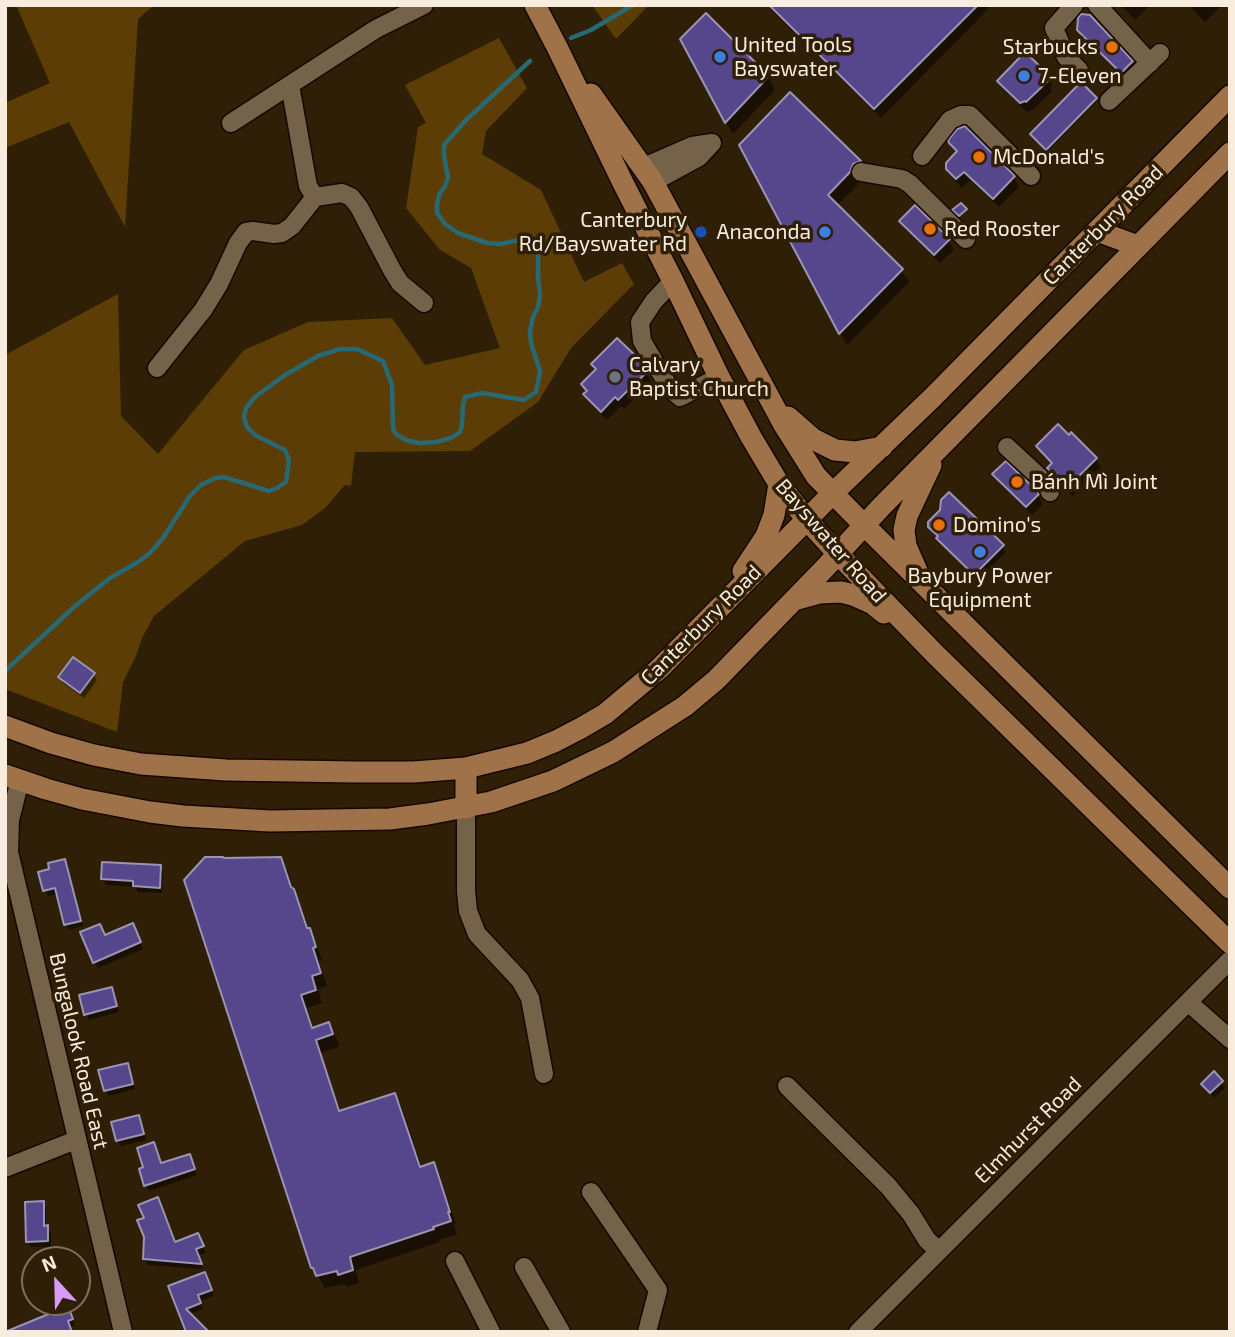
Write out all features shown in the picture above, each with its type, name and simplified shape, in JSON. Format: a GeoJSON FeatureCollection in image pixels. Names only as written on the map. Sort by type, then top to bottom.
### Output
{"type":"FeatureCollection","features":[{"type":"Feature","properties":{"kind":"main road","name":"Bayswater Road"},"geometry":{"type":"LineString","coordinates":[[535,5],[719,377],[779,484],[838,554],[935,654],[1230,943]]}},
{"type":"Feature","properties":{"kind":"main road","name":"Bayswater Road"},"geometry":{"type":"LineString","coordinates":[[557,47],[649,175],[767,395],[816,476],[1230,888]]}},
{"type":"Feature","properties":{"kind":"main road","name":"Canterbury Road"},"geometry":{"type":"LineString","coordinates":[[5,726],[94,755],[141,764],[226,770],[414,772],[466,768],[527,753],[556,741],[605,714],[659,669],[1230,96]]}},
{"type":"Feature","properties":{"kind":"main road","name":"Canterbury Road"},"geometry":{"type":"LineString","coordinates":[[13,778],[82,799],[183,816],[313,821],[390,819],[466,808],[522,793],[613,752],[685,706],[716,680],[940,447],[1230,153]]}},
{"type":"Feature","properties":{"kind":"main road"},"geometry":{"type":"LineString","coordinates":[[623,183],[649,175]]}},
{"type":"Feature","properties":{"kind":"main road"},"geometry":{"type":"LineString","coordinates":[[1104,224],[1138,246]]}},
{"type":"Feature","properties":{"kind":"main road"},"geometry":{"type":"LineString","coordinates":[[767,395],[792,421],[826,446],[845,452],[882,447]]}},
{"type":"Feature","properties":{"kind":"main road"},"geometry":{"type":"LineString","coordinates":[[924,583],[906,546],[904,530],[907,516],[940,447]]}},
{"type":"Feature","properties":{"kind":"main road"},"geometry":{"type":"LineString","coordinates":[[706,621],[765,536],[774,515],[779,484]]}},
{"type":"Feature","properties":{"kind":"main road"},"geometry":{"type":"LineString","coordinates":[[794,600],[828,592],[853,595],[873,604],[935,654]]}},
{"type":"Feature","properties":{"kind":"main road"},"geometry":{"type":"LineString","coordinates":[[466,768],[466,808]]}},
{"type":"Feature","properties":{"kind":"street"},"geometry":{"type":"LineString","coordinates":[[231,123],[376,29],[424,5]]}},
{"type":"Feature","properties":{"kind":"street"},"geometry":{"type":"LineString","coordinates":[[1068,31],[1076,51],[1079,70],[1064,52],[1054,28],[1074,5]]}},
{"type":"Feature","properties":{"kind":"street"},"geometry":{"type":"LineString","coordinates":[[1097,5],[1155,58],[1109,100]]}},
{"type":"Feature","properties":{"kind":"street"},"geometry":{"type":"LineString","coordinates":[[289,85],[308,187],[315,197]]}},
{"type":"Feature","properties":{"kind":"street"},"geometry":{"type":"LineString","coordinates":[[922,156],[950,120],[961,114],[970,115],[1031,176]]}},
{"type":"Feature","properties":{"kind":"street"},"geometry":{"type":"LineString","coordinates":[[861,172],[902,179],[911,184],[966,239]]}},
{"type":"Feature","properties":{"kind":"street"},"geometry":{"type":"LineString","coordinates":[[157,368],[203,310],[246,232],[282,233],[292,226],[315,197],[342,193],[351,197],[400,283],[424,303]]}},
{"type":"Feature","properties":{"kind":"street"},"geometry":{"type":"LineString","coordinates":[[673,281],[654,301],[640,322],[642,341],[669,387],[680,397],[719,377]]}},
{"type":"Feature","properties":{"kind":"street"},"geometry":{"type":"LineString","coordinates":[[1007,447],[1047,484],[1050,492]]}},
{"type":"Feature","properties":{"kind":"street","name":"Bungalook Road East"},"geometry":{"type":"LineString","coordinates":[[13,778],[9,852],[123,1332]]}},
{"type":"Feature","properties":{"kind":"street"},"geometry":{"type":"LineString","coordinates":[[466,808],[468,911],[477,934],[520,980],[530,998],[544,1074]]}},
{"type":"Feature","properties":{"kind":"street","name":"Elmhurst Road"},"geometry":{"type":"LineString","coordinates":[[858,1332],[1230,960]]}},
{"type":"Feature","properties":{"kind":"street"},"geometry":{"type":"LineString","coordinates":[[1188,1002],[1230,1039]]}},
{"type":"Feature","properties":{"kind":"street"},"geometry":{"type":"LineString","coordinates":[[787,1086],[887,1186],[939,1251]]}},
{"type":"Feature","properties":{"kind":"street"},"geometry":{"type":"LineString","coordinates":[[5,1168],[76,1140]]}},
{"type":"Feature","properties":{"kind":"street"},"geometry":{"type":"LineString","coordinates":[[591,1192],[657,1290],[647,1332]]}},
{"type":"Feature","properties":{"kind":"street"},"geometry":{"type":"LineString","coordinates":[[454,1261],[491,1332]]}},
{"type":"Feature","properties":{"kind":"street"},"geometry":{"type":"LineString","coordinates":[[524,1267],[561,1332]]}},
{"type":"Feature","properties":{"kind":"shaded area"},"geometry":{"type":"Polygon","coordinates":[[[16,5],[154,5],[138,19],[125,227],[69,122],[5,148],[5,103],[50,83],[16,5]]]}},
{"type":"Feature","properties":{"kind":"shaded area"},"geometry":{"type":"Polygon","coordinates":[[[592,5],[649,5],[616,39],[592,5]]]}},
{"type":"Feature","properties":{"kind":"shaded area"},"geometry":{"type":"Polygon","coordinates":[[[499,38],[527,88],[486,131],[482,154],[541,190],[584,282],[622,263],[634,284],[571,348],[538,402],[470,451],[355,452],[351,486],[345,485],[325,508],[302,525],[245,541],[154,616],[123,682],[117,732],[5,689],[5,355],[118,294],[121,416],[158,454],[244,350],[308,322],[392,318],[425,365],[500,348],[471,268],[440,250],[406,208],[418,127],[426,123],[405,85],[499,38]]]}},
{"type":"Feature","properties":{"kind":"building"},"geometry":{"type":"Polygon","coordinates":[[[769,5],[978,5],[874,109],[769,5]]]}},
{"type":"Feature","properties":{"kind":"building","name":"United Tools Bayswater"},"geometry":{"type":"Polygon","coordinates":[[[706,13],[769,76],[725,123],[680,39],[706,13]]]}},
{"type":"Feature","properties":{"kind":"building","name":"Starbucks"},"geometry":{"type":"Polygon","coordinates":[[[1081,14],[1090,15],[1133,61],[1121,73],[1077,30],[1081,14]]]}},
{"type":"Feature","properties":{"kind":"building","name":"7-Eleven"},"geometry":{"type":"Polygon","coordinates":[[[1025,52],[1048,74],[1045,77],[1048,81],[1026,102],[1020,103],[997,81],[1025,52]]]}},
{"type":"Feature","properties":{"kind":"building"},"geometry":{"type":"Polygon","coordinates":[[[1081,82],[1097,98],[1046,150],[1030,134],[1081,82]]]}},
{"type":"Feature","properties":{"kind":"building","name":"Anaconda"},"geometry":{"type":"Polygon","coordinates":[[[790,92],[861,161],[853,164],[850,172],[828,195],[903,269],[839,334],[739,145],[790,92]]]}},
{"type":"Feature","properties":{"kind":"building","name":"McDonald's"},"geometry":{"type":"Polygon","coordinates":[[[965,126],[1015,176],[993,199],[964,172],[956,179],[946,169],[946,163],[957,151],[948,140],[957,129],[965,126]]]}},
{"type":"Feature","properties":{"kind":"building"},"geometry":{"type":"Polygon","coordinates":[[[961,203],[967,209],[959,216],[952,210],[961,203]]]}},
{"type":"Feature","properties":{"kind":"building","name":"Red Rooster"},"geometry":{"type":"Polygon","coordinates":[[[915,205],[950,239],[934,255],[899,221],[915,205]]]}},
{"type":"Feature","properties":{"kind":"building","name":"Calvary Baptist Church"},"geometry":{"type":"Polygon","coordinates":[[[617,338],[640,360],[647,372],[618,400],[615,397],[601,412],[583,394],[587,391],[581,384],[596,369],[591,364],[617,338]]]}},
{"type":"Feature","properties":{"kind":"building"},"geometry":{"type":"Polygon","coordinates":[[[1058,424],[1069,435],[1071,432],[1097,458],[1067,488],[1047,468],[1052,463],[1036,446],[1058,424]]]}},
{"type":"Feature","properties":{"kind":"building","name":"Bánh Mì Joint"},"geometry":{"type":"Polygon","coordinates":[[[1006,461],[1039,494],[1026,507],[992,474],[1006,461]]]}},
{"type":"Feature","properties":{"kind":"building"},"geometry":{"type":"Polygon","coordinates":[[[949,492],[1004,545],[974,575],[928,527],[928,522],[940,510],[941,500],[949,492]]]}},
{"type":"Feature","properties":{"kind":"building"},"geometry":{"type":"Polygon","coordinates":[[[73,657],[95,673],[80,693],[58,677],[73,657]]]}},
{"type":"Feature","properties":{"kind":"building"},"geometry":{"type":"Polygon","coordinates":[[[205,857],[281,857],[316,947],[313,948],[321,973],[312,976],[316,990],[301,995],[312,1028],[329,1022],[333,1034],[316,1040],[339,1111],[395,1093],[420,1167],[434,1162],[451,1221],[350,1257],[353,1270],[338,1275],[337,1271],[316,1276],[311,1268],[184,880],[205,857]]]}},
{"type":"Feature","properties":{"kind":"building"},"geometry":{"type":"Polygon","coordinates":[[[65,859],[81,921],[64,925],[55,888],[43,891],[38,872],[49,869],[48,863],[65,859]]]}},
{"type":"Feature","properties":{"kind":"building"},"geometry":{"type":"Polygon","coordinates":[[[102,862],[161,865],[160,888],[133,886],[133,881],[101,879],[102,862]]]}},
{"type":"Feature","properties":{"kind":"building"},"geometry":{"type":"Polygon","coordinates":[[[133,923],[141,942],[93,963],[80,932],[100,924],[105,935],[133,923]]]}},
{"type":"Feature","properties":{"kind":"building"},"geometry":{"type":"Polygon","coordinates":[[[112,987],[117,1006],[84,1015],[79,995],[112,987]]]}},
{"type":"Feature","properties":{"kind":"building"},"geometry":{"type":"Polygon","coordinates":[[[128,1063],[133,1084],[104,1091],[98,1070],[128,1063]]]}},
{"type":"Feature","properties":{"kind":"building"},"geometry":{"type":"Polygon","coordinates":[[[1214,1071],[1223,1081],[1210,1093],[1201,1084],[1214,1071]]]}},
{"type":"Feature","properties":{"kind":"building"},"geometry":{"type":"Polygon","coordinates":[[[139,1115],[144,1134],[116,1141],[111,1122],[139,1115]]]}},
{"type":"Feature","properties":{"kind":"building"},"geometry":{"type":"Polygon","coordinates":[[[154,1142],[161,1163],[190,1154],[195,1169],[144,1186],[139,1169],[143,1167],[137,1148],[154,1142]]]}},
{"type":"Feature","properties":{"kind":"building"},"geometry":{"type":"Polygon","coordinates":[[[158,1197],[175,1242],[198,1233],[204,1246],[196,1249],[202,1264],[143,1259],[144,1237],[137,1220],[144,1218],[138,1205],[158,1197]]]}},
{"type":"Feature","properties":{"kind":"building"},"geometry":{"type":"Polygon","coordinates":[[[44,1201],[44,1226],[48,1225],[48,1241],[26,1242],[25,1202],[44,1201]]]}},
{"type":"Feature","properties":{"kind":"building"},"geometry":{"type":"Polygon","coordinates":[[[205,1272],[212,1290],[198,1295],[201,1303],[186,1309],[209,1332],[186,1332],[168,1286],[205,1272]]]}},
{"type":"Feature","properties":{"kind":"building"},"geometry":{"type":"Polygon","coordinates":[[[44,1316],[72,1316],[73,1319],[68,1321],[72,1332],[5,1332],[44,1316]]]}},
{"type":"Feature","properties":{"kind":"waterway"},"geometry":{"type":"LineString","coordinates":[[571,38],[591,30],[633,5]]}},
{"type":"Feature","properties":{"kind":"waterway"},"geometry":{"type":"LineString","coordinates":[[5,671],[74,607],[110,578],[150,553],[190,496],[201,485],[224,477],[269,491],[286,482],[289,460],[285,450],[255,435],[247,427],[244,417],[246,408],[255,397],[285,375],[318,356],[340,349],[357,349],[383,361],[392,385],[393,429],[406,440],[419,443],[451,438],[460,432],[465,397],[482,393],[524,400],[536,392],[540,371],[530,331],[540,295],[536,242],[529,238],[500,244],[487,243],[458,233],[445,224],[437,213],[439,195],[448,178],[444,145],[466,120],[530,61]]}},
{"type":"Feature","properties":{"kind":"place","name":"Starbucks"},"geometry":{"type":"Point","coordinates":[1112,47]}},
{"type":"Feature","properties":{"kind":"place","name":"United Tools Bayswater"},"geometry":{"type":"Point","coordinates":[720,57]}},
{"type":"Feature","properties":{"kind":"place","name":"7-Eleven"},"geometry":{"type":"Point","coordinates":[1024,76]}},
{"type":"Feature","properties":{"kind":"place","name":"McDonald's"},"geometry":{"type":"Point","coordinates":[979,157]}},
{"type":"Feature","properties":{"kind":"place","name":"Red Rooster"},"geometry":{"type":"Point","coordinates":[930,229]}},
{"type":"Feature","properties":{"kind":"place","name":"Canterbury Rd/Bayswater Rd"},"geometry":{"type":"Point","coordinates":[701,232]}},
{"type":"Feature","properties":{"kind":"place","name":"Anaconda"},"geometry":{"type":"Point","coordinates":[825,232]}},
{"type":"Feature","properties":{"kind":"place","name":"Calvary Baptist Church"},"geometry":{"type":"Point","coordinates":[615,377]}},
{"type":"Feature","properties":{"kind":"place","name":"Bánh Mì Joint"},"geometry":{"type":"Point","coordinates":[1017,482]}},
{"type":"Feature","properties":{"kind":"place","name":"Domino's"},"geometry":{"type":"Point","coordinates":[939,525]}},
{"type":"Feature","properties":{"kind":"place","name":"Baybury Power Equipment"},"geometry":{"type":"Point","coordinates":[980,552]}}]}
